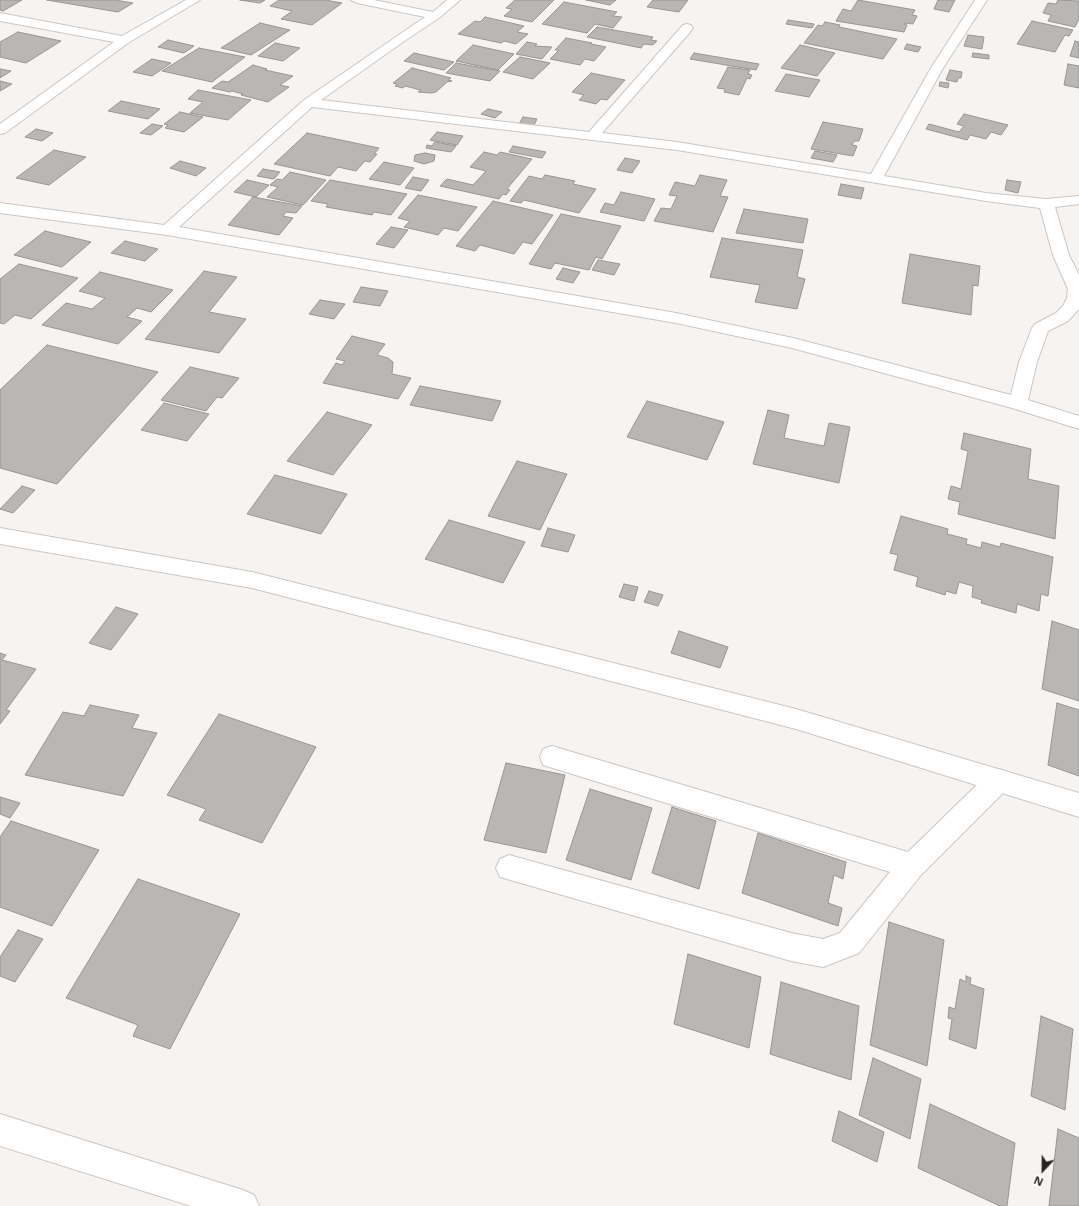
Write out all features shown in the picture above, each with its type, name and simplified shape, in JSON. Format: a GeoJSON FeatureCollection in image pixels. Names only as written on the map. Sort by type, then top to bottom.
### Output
{"type":"FeatureCollection","features":[{"type":"Feature","properties":{"kind":"street"},"geometry":{"type":"LineString","coordinates":[[0,130],[124,40],[194,0]]}},
{"type":"Feature","properties":{"kind":"street"},"geometry":{"type":"LineString","coordinates":[[357,0],[435,16]]}},
{"type":"Feature","properties":{"kind":"street"},"geometry":{"type":"LineString","coordinates":[[167,230],[309,103],[399,39],[435,16],[454,0]]}},
{"type":"Feature","properties":{"kind":"street"},"geometry":{"type":"LineString","coordinates":[[876,178],[937,68],[981,0]]}},
{"type":"Feature","properties":{"kind":"street"},"geometry":{"type":"LineString","coordinates":[[0,17],[124,40]]}},
{"type":"Feature","properties":{"kind":"street"},"geometry":{"type":"LineString","coordinates":[[593,135],[687,28]]}},
{"type":"Feature","properties":{"kind":"street"},"geometry":{"type":"LineString","coordinates":[[309,103],[677,146],[986,197],[1046,204],[1079,200]]}},
{"type":"Feature","properties":{"kind":"street"},"geometry":{"type":"LineString","coordinates":[[1018,403],[1028,362],[1041,328],[1062,317],[1071,308],[1075,298],[1076,289],[1061,255],[1046,204]]}},
{"type":"Feature","properties":{"kind":"street"},"geometry":{"type":"LineString","coordinates":[[0,208],[167,230],[540,296],[676,318],[793,343],[1018,403],[1079,423]]}},
{"type":"Feature","properties":{"kind":"street"},"geometry":{"type":"LineString","coordinates":[[0,536],[252,580],[796,719],[1079,805]]}},
{"type":"Feature","properties":{"kind":"street"},"geometry":{"type":"LineString","coordinates":[[552,757],[912,866]]}},
{"type":"Feature","properties":{"kind":"street"},"geometry":{"type":"LineString","coordinates":[[509,868],[791,947],[823,952],[849,943],[912,866],[999,780]]}},
{"type":"Feature","properties":{"kind":"street"},"geometry":{"type":"LineString","coordinates":[[0,1130],[243,1206]]}},
{"type":"Feature","properties":{"kind":"building"},"geometry":{"type":"Polygon","coordinates":[[[0,0],[22,0],[3,11],[0,10],[0,0]]]}},
{"type":"Feature","properties":{"kind":"building"},"geometry":{"type":"Polygon","coordinates":[[[47,0],[115,0],[133,3],[118,12],[47,0]]]}},
{"type":"Feature","properties":{"kind":"building"},"geometry":{"type":"Polygon","coordinates":[[[240,0],[265,0],[260,3],[240,0]]]}},
{"type":"Feature","properties":{"kind":"building"},"geometry":{"type":"Polygon","coordinates":[[[279,0],[325,0],[342,3],[312,25],[281,19],[292,11],[270,6],[279,0]]]}},
{"type":"Feature","properties":{"kind":"building"},"geometry":{"type":"Polygon","coordinates":[[[515,0],[554,0],[532,22],[504,16],[512,9],[506,8],[515,0]]]}},
{"type":"Feature","properties":{"kind":"building"},"geometry":{"type":"Polygon","coordinates":[[[586,0],[616,0],[610,5],[586,0]]]}},
{"type":"Feature","properties":{"kind":"building"},"geometry":{"type":"Polygon","coordinates":[[[653,0],[688,0],[679,12],[647,7],[653,0]]]}},
{"type":"Feature","properties":{"kind":"building"},"geometry":{"type":"Polygon","coordinates":[[[858,0],[915,10],[912,15],[917,16],[913,24],[904,24],[907,25],[904,32],[836,21],[843,9],[851,11],[858,0]]]}},
{"type":"Feature","properties":{"kind":"building"},"geometry":{"type":"Polygon","coordinates":[[[938,0],[955,0],[949,12],[934,9],[938,0]]]}},
{"type":"Feature","properties":{"kind":"building"},"geometry":{"type":"Polygon","coordinates":[[[1058,0],[1079,1],[1079,19],[1075,27],[1048,21],[1051,15],[1043,13],[1048,3],[1056,4],[1058,0]]]}},
{"type":"Feature","properties":{"kind":"building"},"geometry":{"type":"Polygon","coordinates":[[[564,2],[617,12],[613,16],[622,17],[613,28],[595,24],[587,33],[542,24],[564,2]]]}},
{"type":"Feature","properties":{"kind":"building"},"geometry":{"type":"Polygon","coordinates":[[[485,17],[524,26],[517,32],[528,34],[516,44],[504,41],[501,43],[458,34],[475,21],[480,22],[485,17]]]}},
{"type":"Feature","properties":{"kind":"building"},"geometry":{"type":"Polygon","coordinates":[[[788,20],[814,24],[812,28],[786,24],[788,20]]]}},
{"type":"Feature","properties":{"kind":"building"},"geometry":{"type":"Polygon","coordinates":[[[1032,21],[1073,30],[1069,36],[1065,35],[1055,52],[1017,44],[1032,21]]]}},
{"type":"Feature","properties":{"kind":"building"},"geometry":{"type":"Polygon","coordinates":[[[825,22],[840,25],[839,27],[897,39],[883,59],[804,43],[818,25],[822,26],[825,22]]]}},
{"type":"Feature","properties":{"kind":"building"},"geometry":{"type":"Polygon","coordinates":[[[260,23],[290,30],[251,55],[221,48],[260,23]]]}},
{"type":"Feature","properties":{"kind":"building"},"geometry":{"type":"Polygon","coordinates":[[[597,27],[653,37],[651,40],[657,41],[653,45],[644,44],[641,48],[587,37],[597,27]]]}},
{"type":"Feature","properties":{"kind":"building"},"geometry":{"type":"Polygon","coordinates":[[[18,32],[61,41],[26,63],[0,57],[0,42],[18,32]]]}},
{"type":"Feature","properties":{"kind":"building"},"geometry":{"type":"Polygon","coordinates":[[[968,35],[984,37],[982,49],[964,46],[968,35]]]}},
{"type":"Feature","properties":{"kind":"building"},"geometry":{"type":"Polygon","coordinates":[[[566,38],[606,47],[594,61],[585,59],[580,65],[550,59],[559,50],[555,50],[566,38]]]}},
{"type":"Feature","properties":{"kind":"building"},"geometry":{"type":"Polygon","coordinates":[[[168,40],[194,46],[184,53],[158,47],[168,40]]]}},
{"type":"Feature","properties":{"kind":"building"},"geometry":{"type":"Polygon","coordinates":[[[1075,41],[1079,42],[1079,58],[1070,56],[1075,41]]]}},
{"type":"Feature","properties":{"kind":"building"},"geometry":{"type":"Polygon","coordinates":[[[527,42],[537,44],[535,46],[552,47],[542,59],[516,54],[527,42]]]}},
{"type":"Feature","properties":{"kind":"building"},"geometry":{"type":"Polygon","coordinates":[[[275,43],[300,48],[283,61],[258,56],[275,43]]]}},
{"type":"Feature","properties":{"kind":"building"},"geometry":{"type":"Polygon","coordinates":[[[907,44],[921,47],[918,52],[904,49],[907,44]]]}},
{"type":"Feature","properties":{"kind":"building"},"geometry":{"type":"Polygon","coordinates":[[[473,45],[514,54],[498,70],[456,61],[473,45]]]}},
{"type":"Feature","properties":{"kind":"building"},"geometry":{"type":"Polygon","coordinates":[[[800,45],[835,53],[817,76],[781,68],[800,45]]]}},
{"type":"Feature","properties":{"kind":"building"},"geometry":{"type":"Polygon","coordinates":[[[199,48],[245,57],[212,82],[162,71],[199,48]]]}},
{"type":"Feature","properties":{"kind":"building"},"geometry":{"type":"Polygon","coordinates":[[[414,53],[454,62],[444,70],[404,61],[414,53]]]}},
{"type":"Feature","properties":{"kind":"building"},"geometry":{"type":"Polygon","coordinates":[[[694,53],[759,64],[756,70],[690,59],[694,53]]]}},
{"type":"Feature","properties":{"kind":"building"},"geometry":{"type":"Polygon","coordinates":[[[973,53],[989,55],[989,59],[972,57],[973,53]]]}},
{"type":"Feature","properties":{"kind":"building"},"geometry":{"type":"Polygon","coordinates":[[[520,57],[550,63],[533,79],[503,72],[520,57]]]}},
{"type":"Feature","properties":{"kind":"building"},"geometry":{"type":"Polygon","coordinates":[[[152,59],[171,63],[152,76],[133,72],[152,59]]]}},
{"type":"Feature","properties":{"kind":"building"},"geometry":{"type":"Polygon","coordinates":[[[456,63],[500,71],[490,81],[446,73],[456,63]]]}},
{"type":"Feature","properties":{"kind":"building"},"geometry":{"type":"Polygon","coordinates":[[[1068,64],[1079,66],[1079,88],[1064,85],[1068,64]]]}},
{"type":"Feature","properties":{"kind":"building"},"geometry":{"type":"Polygon","coordinates":[[[253,65],[267,69],[265,70],[293,76],[280,85],[289,87],[268,102],[232,91],[230,92],[212,88],[222,81],[228,82],[253,65]]]}},
{"type":"Feature","properties":{"kind":"building"},"geometry":{"type":"Polygon","coordinates":[[[728,67],[750,70],[748,74],[752,75],[750,79],[747,78],[739,95],[724,92],[725,89],[717,88],[728,67]]]}},
{"type":"Feature","properties":{"kind":"building"},"geometry":{"type":"Polygon","coordinates":[[[412,68],[451,78],[448,80],[452,81],[447,82],[436,92],[431,93],[418,92],[421,90],[405,86],[403,88],[395,86],[397,84],[393,83],[412,68]]]}},
{"type":"Feature","properties":{"kind":"building"},"geometry":{"type":"Polygon","coordinates":[[[0,69],[11,71],[0,78],[0,69]]]}},
{"type":"Feature","properties":{"kind":"building"},"geometry":{"type":"Polygon","coordinates":[[[950,70],[962,72],[961,78],[958,78],[957,82],[946,80],[950,70]]]}},
{"type":"Feature","properties":{"kind":"building"},"geometry":{"type":"Polygon","coordinates":[[[591,73],[625,80],[607,100],[601,99],[596,104],[579,100],[584,95],[572,92],[591,73]]]}},
{"type":"Feature","properties":{"kind":"building"},"geometry":{"type":"Polygon","coordinates":[[[786,74],[820,80],[809,97],[775,91],[786,74]]]}},
{"type":"Feature","properties":{"kind":"building"},"geometry":{"type":"Polygon","coordinates":[[[0,81],[12,84],[0,91],[0,81]]]}},
{"type":"Feature","properties":{"kind":"building"},"geometry":{"type":"Polygon","coordinates":[[[940,82],[949,83],[948,88],[939,86],[940,82]]]}},
{"type":"Feature","properties":{"kind":"building"},"geometry":{"type":"Polygon","coordinates":[[[198,90],[251,100],[228,120],[190,113],[203,102],[188,99],[198,90]]]}},
{"type":"Feature","properties":{"kind":"building"},"geometry":{"type":"Polygon","coordinates":[[[121,101],[160,109],[148,119],[108,111],[121,101]]]}},
{"type":"Feature","properties":{"kind":"building"},"geometry":{"type":"Polygon","coordinates":[[[488,109],[502,112],[495,118],[481,114],[488,109]]]}},
{"type":"Feature","properties":{"kind":"building"},"geometry":{"type":"Polygon","coordinates":[[[180,112],[203,117],[184,132],[165,128],[168,125],[164,124],[180,112]]]}},
{"type":"Feature","properties":{"kind":"building"},"geometry":{"type":"Polygon","coordinates":[[[964,114],[1008,125],[1001,135],[991,132],[986,139],[970,135],[967,140],[926,129],[929,124],[959,132],[964,126],[957,124],[964,114]]]}},
{"type":"Feature","properties":{"kind":"building"},"geometry":{"type":"Polygon","coordinates":[[[523,117],[537,119],[533,127],[519,124],[523,117]]]}},
{"type":"Feature","properties":{"kind":"building"},"geometry":{"type":"Polygon","coordinates":[[[823,122],[863,129],[859,141],[854,141],[852,145],[857,146],[853,156],[811,149],[823,122]]]}},
{"type":"Feature","properties":{"kind":"building"},"geometry":{"type":"Polygon","coordinates":[[[152,124],[163,126],[151,135],[140,133],[152,124]]]}},
{"type":"Feature","properties":{"kind":"building"},"geometry":{"type":"Polygon","coordinates":[[[36,129],[53,133],[42,141],[25,137],[36,129]]]}},
{"type":"Feature","properties":{"kind":"building"},"geometry":{"type":"Polygon","coordinates":[[[437,132],[463,136],[457,145],[430,140],[437,132]]]}},
{"type":"Feature","properties":{"kind":"building"},"geometry":{"type":"Polygon","coordinates":[[[307,133],[379,148],[374,154],[377,154],[370,162],[365,161],[356,171],[338,167],[330,176],[274,164],[307,133]]]}},
{"type":"Feature","properties":{"kind":"building"},"geometry":{"type":"Polygon","coordinates":[[[435,142],[456,146],[451,152],[426,148],[427,145],[432,146],[435,142]]]}},
{"type":"Feature","properties":{"kind":"building"},"geometry":{"type":"Polygon","coordinates":[[[513,146],[546,152],[542,158],[509,152],[513,146]]]}},
{"type":"Feature","properties":{"kind":"building"},"geometry":{"type":"Polygon","coordinates":[[[54,150],[86,157],[49,185],[16,178],[54,150]]]}},
{"type":"Feature","properties":{"kind":"building"},"geometry":{"type":"Polygon","coordinates":[[[815,151],[837,155],[833,162],[811,158],[815,151]]]}},
{"type":"Feature","properties":{"kind":"building"},"geometry":{"type":"Polygon","coordinates":[[[484,152],[497,155],[500,152],[532,159],[507,189],[510,190],[506,195],[503,194],[499,199],[440,186],[447,179],[473,185],[486,171],[470,167],[484,152]]]}},
{"type":"Feature","properties":{"kind":"building"},"geometry":{"type":"Polygon","coordinates":[[[425,153],[435,155],[434,161],[424,164],[414,161],[415,155],[425,153]]]}},
{"type":"Feature","properties":{"kind":"building"},"geometry":{"type":"Polygon","coordinates":[[[625,158],[640,161],[632,173],[617,170],[625,158]]]}},
{"type":"Feature","properties":{"kind":"building"},"geometry":{"type":"Polygon","coordinates":[[[180,161],[206,168],[196,176],[170,168],[180,161]]]}},
{"type":"Feature","properties":{"kind":"building"},"geometry":{"type":"Polygon","coordinates":[[[384,162],[414,168],[400,185],[369,179],[384,162]]]}},
{"type":"Feature","properties":{"kind":"building"},"geometry":{"type":"Polygon","coordinates":[[[263,169],[280,172],[274,179],[257,176],[263,169]]]}},
{"type":"Feature","properties":{"kind":"building"},"geometry":{"type":"Polygon","coordinates":[[[290,172],[326,180],[303,205],[267,197],[278,187],[270,185],[277,179],[282,180],[290,172]]]}},
{"type":"Feature","properties":{"kind":"building"},"geometry":{"type":"Polygon","coordinates":[[[545,175],[575,181],[573,184],[596,189],[579,213],[524,200],[521,203],[510,201],[529,176],[542,179],[545,175]]]}},
{"type":"Feature","properties":{"kind":"building"},"geometry":{"type":"Polygon","coordinates":[[[700,175],[727,180],[720,196],[728,197],[713,232],[654,221],[661,208],[671,209],[677,196],[669,195],[675,182],[695,186],[700,175]]]}},
{"type":"Feature","properties":{"kind":"building"},"geometry":{"type":"Polygon","coordinates":[[[413,177],[429,180],[421,191],[405,188],[413,177]]]}},
{"type":"Feature","properties":{"kind":"building"},"geometry":{"type":"Polygon","coordinates":[[[247,180],[269,185],[256,197],[234,192],[247,180]]]}},
{"type":"Feature","properties":{"kind":"building"},"geometry":{"type":"Polygon","coordinates":[[[330,180],[407,194],[391,215],[374,212],[372,215],[326,207],[328,204],[311,201],[330,180]]]}},
{"type":"Feature","properties":{"kind":"building"},"geometry":{"type":"Polygon","coordinates":[[[1007,180],[1021,182],[1018,193],[1005,190],[1007,180]]]}},
{"type":"Feature","properties":{"kind":"building"},"geometry":{"type":"Polygon","coordinates":[[[841,184],[864,188],[861,199],[838,195],[841,184]]]}},
{"type":"Feature","properties":{"kind":"building"},"geometry":{"type":"Polygon","coordinates":[[[621,192],[655,199],[644,221],[600,212],[605,203],[614,205],[621,192]]]}},
{"type":"Feature","properties":{"kind":"building"},"geometry":{"type":"Polygon","coordinates":[[[418,195],[477,207],[458,231],[444,228],[438,235],[404,227],[410,221],[398,218],[418,195]]]}},
{"type":"Feature","properties":{"kind":"building"},"geometry":{"type":"Polygon","coordinates":[[[253,197],[302,206],[296,213],[286,212],[283,216],[293,218],[279,235],[228,225],[253,197]]]}},
{"type":"Feature","properties":{"kind":"building"},"geometry":{"type":"Polygon","coordinates":[[[493,201],[553,215],[532,244],[523,242],[514,254],[480,245],[475,251],[456,246],[493,201]]]}},
{"type":"Feature","properties":{"kind":"building"},"geometry":{"type":"Polygon","coordinates":[[[744,209],[808,219],[803,243],[736,233],[744,209]]]}},
{"type":"Feature","properties":{"kind":"building"},"geometry":{"type":"Polygon","coordinates":[[[561,214],[621,226],[602,259],[596,257],[589,270],[555,263],[551,269],[529,264],[561,214]]]}},
{"type":"Feature","properties":{"kind":"building"},"geometry":{"type":"Polygon","coordinates":[[[391,227],[408,230],[394,248],[376,244],[391,227]]]}},
{"type":"Feature","properties":{"kind":"building"},"geometry":{"type":"Polygon","coordinates":[[[45,231],[91,242],[62,267],[14,255],[45,231]]]}},
{"type":"Feature","properties":{"kind":"building"},"geometry":{"type":"Polygon","coordinates":[[[722,238],[803,250],[797,277],[805,279],[797,309],[755,302],[760,285],[710,277],[722,238]]]}},
{"type":"Feature","properties":{"kind":"building"},"geometry":{"type":"Polygon","coordinates":[[[125,241],[158,249],[145,261],[111,253],[125,241]]]}},
{"type":"Feature","properties":{"kind":"building"},"geometry":{"type":"Polygon","coordinates":[[[910,254],[980,266],[978,286],[973,285],[971,315],[902,303],[910,254]]]}},
{"type":"Feature","properties":{"kind":"building"},"geometry":{"type":"Polygon","coordinates":[[[598,260],[620,264],[614,275],[592,270],[598,260]]]}},
{"type":"Feature","properties":{"kind":"building"},"geometry":{"type":"Polygon","coordinates":[[[19,264],[78,278],[31,319],[15,315],[4,324],[0,323],[0,279],[19,264]]]}},
{"type":"Feature","properties":{"kind":"building"},"geometry":{"type":"Polygon","coordinates":[[[563,268],[580,272],[573,283],[556,279],[563,268]]]}},
{"type":"Feature","properties":{"kind":"building"},"geometry":{"type":"Polygon","coordinates":[[[204,271],[237,277],[209,312],[246,319],[219,353],[145,339],[204,271]]]}},
{"type":"Feature","properties":{"kind":"building"},"geometry":{"type":"Polygon","coordinates":[[[100,272],[173,290],[151,312],[137,308],[127,317],[142,321],[118,344],[42,325],[66,303],[92,309],[105,298],[79,291],[100,272]]]}},
{"type":"Feature","properties":{"kind":"building"},"geometry":{"type":"Polygon","coordinates":[[[361,287],[388,291],[380,306],[353,302],[361,287]]]}},
{"type":"Feature","properties":{"kind":"building"},"geometry":{"type":"Polygon","coordinates":[[[320,300],[345,304],[334,319],[309,314],[320,300]]]}},
{"type":"Feature","properties":{"kind":"building"},"geometry":{"type":"Polygon","coordinates":[[[352,336],[385,344],[377,355],[388,358],[393,362],[392,374],[411,378],[398,399],[323,383],[336,363],[342,365],[345,361],[336,359],[352,336]]]}},
{"type":"Feature","properties":{"kind":"building"},"geometry":{"type":"Polygon","coordinates":[[[47,345],[158,372],[57,484],[0,468],[0,390],[47,345]]]}},
{"type":"Feature","properties":{"kind":"building"},"geometry":{"type":"Polygon","coordinates":[[[190,367],[239,378],[222,398],[217,397],[206,411],[161,400],[190,367]]]}},
{"type":"Feature","properties":{"kind":"building"},"geometry":{"type":"Polygon","coordinates":[[[420,386],[501,401],[492,421],[410,405],[420,386]]]}},
{"type":"Feature","properties":{"kind":"building"},"geometry":{"type":"Polygon","coordinates":[[[647,401],[724,422],[707,460],[627,437],[647,401]]]}},
{"type":"Feature","properties":{"kind":"building"},"geometry":{"type":"Polygon","coordinates":[[[164,403],[209,414],[187,441],[141,430],[164,403]]]}},
{"type":"Feature","properties":{"kind":"building"},"geometry":{"type":"Polygon","coordinates":[[[768,410],[789,415],[784,438],[824,446],[829,423],[850,427],[839,483],[753,464],[768,410]]]}},
{"type":"Feature","properties":{"kind":"building"},"geometry":{"type":"Polygon","coordinates":[[[327,412],[372,425],[333,475],[287,461],[327,412]]]}},
{"type":"Feature","properties":{"kind":"building"},"geometry":{"type":"Polygon","coordinates":[[[964,433],[1031,449],[1028,479],[1059,486],[1055,539],[958,514],[960,502],[948,499],[951,486],[961,489],[968,451],[961,449],[964,433]]]}},
{"type":"Feature","properties":{"kind":"building"},"geometry":{"type":"Polygon","coordinates":[[[517,461],[567,474],[540,530],[488,516],[517,461]]]}},
{"type":"Feature","properties":{"kind":"building"},"geometry":{"type":"Polygon","coordinates":[[[275,475],[347,494],[321,534],[247,514],[275,475]]]}},
{"type":"Feature","properties":{"kind":"building"},"geometry":{"type":"Polygon","coordinates":[[[22,486],[35,490],[13,513],[0,509],[22,486]]]}},
{"type":"Feature","properties":{"kind":"building"},"geometry":{"type":"Polygon","coordinates":[[[901,516],[948,529],[947,534],[967,539],[966,544],[981,548],[982,542],[1000,547],[1001,543],[1053,557],[1048,596],[1041,594],[1039,611],[1017,604],[1016,613],[981,603],[982,600],[972,597],[973,586],[959,582],[956,594],[946,591],[945,595],[916,586],[918,577],[894,570],[898,555],[890,553],[901,516]]]}},
{"type":"Feature","properties":{"kind":"building"},"geometry":{"type":"Polygon","coordinates":[[[449,520],[525,542],[503,583],[425,559],[449,520]]]}},
{"type":"Feature","properties":{"kind":"building"},"geometry":{"type":"Polygon","coordinates":[[[548,528],[575,535],[568,552],[541,546],[548,528]]]}},
{"type":"Feature","properties":{"kind":"building"},"geometry":{"type":"Polygon","coordinates":[[[624,584],[638,587],[634,601],[619,597],[624,584]]]}},
{"type":"Feature","properties":{"kind":"building"},"geometry":{"type":"Polygon","coordinates":[[[649,591],[663,595],[658,606],[644,602],[649,591]]]}},
{"type":"Feature","properties":{"kind":"building"},"geometry":{"type":"Polygon","coordinates":[[[116,607],[138,614],[111,650],[89,643],[116,607]]]}},
{"type":"Feature","properties":{"kind":"building"},"geometry":{"type":"Polygon","coordinates":[[[1052,621],[1079,630],[1079,701],[1042,689],[1052,621]]]}},
{"type":"Feature","properties":{"kind":"building"},"geometry":{"type":"Polygon","coordinates":[[[679,631],[728,647],[720,668],[671,653],[679,631]]]}},
{"type":"Feature","properties":{"kind":"building"},"geometry":{"type":"Polygon","coordinates":[[[0,653],[6,655],[2,660],[36,669],[6,710],[10,711],[0,724],[0,653]]]}},
{"type":"Feature","properties":{"kind":"building"},"geometry":{"type":"Polygon","coordinates":[[[1057,703],[1079,710],[1079,776],[1048,765],[1057,703]]]}},
{"type":"Feature","properties":{"kind":"building"},"geometry":{"type":"Polygon","coordinates":[[[90,705],[139,715],[132,728],[157,733],[123,796],[25,775],[63,712],[84,716],[90,705]]]}},
{"type":"Feature","properties":{"kind":"building"},"geometry":{"type":"Polygon","coordinates":[[[219,714],[316,747],[262,843],[199,820],[206,809],[167,795],[219,714]]]}},
{"type":"Feature","properties":{"kind":"building"},"geometry":{"type":"Polygon","coordinates":[[[506,763],[565,775],[546,853],[484,840],[506,763]]]}},
{"type":"Feature","properties":{"kind":"building"},"geometry":{"type":"Polygon","coordinates":[[[590,789],[652,808],[631,880],[566,860],[590,789]]]}},
{"type":"Feature","properties":{"kind":"building"},"geometry":{"type":"Polygon","coordinates":[[[0,797],[20,803],[10,818],[0,814],[0,797]]]}},
{"type":"Feature","properties":{"kind":"building"},"geometry":{"type":"Polygon","coordinates":[[[672,807],[716,821],[699,889],[652,873],[672,807]]]}},
{"type":"Feature","properties":{"kind":"building"},"geometry":{"type":"Polygon","coordinates":[[[11,821],[99,850],[52,926],[0,907],[0,837],[11,821]]]}},
{"type":"Feature","properties":{"kind":"building"},"geometry":{"type":"Polygon","coordinates":[[[758,833],[846,862],[843,879],[834,875],[828,903],[842,908],[838,926],[742,893],[758,833]]]}},
{"type":"Feature","properties":{"kind":"building"},"geometry":{"type":"Polygon","coordinates":[[[138,879],[240,914],[170,1049],[133,1036],[138,1025],[66,998],[138,879]]]}},
{"type":"Feature","properties":{"kind":"building"},"geometry":{"type":"Polygon","coordinates":[[[889,922],[944,940],[927,1066],[870,1045],[889,922]]]}},
{"type":"Feature","properties":{"kind":"building"},"geometry":{"type":"Polygon","coordinates":[[[18,930],[43,939],[15,982],[0,976],[0,957],[18,930]]]}},
{"type":"Feature","properties":{"kind":"building"},"geometry":{"type":"Polygon","coordinates":[[[688,954],[761,977],[749,1048],[674,1024],[688,954]]]}},
{"type":"Feature","properties":{"kind":"building"},"geometry":{"type":"Polygon","coordinates":[[[966,976],[971,978],[970,984],[984,989],[976,1049],[949,1039],[952,1019],[948,1018],[949,1007],[955,1009],[960,979],[966,982],[966,976]]]}},
{"type":"Feature","properties":{"kind":"building"},"geometry":{"type":"Polygon","coordinates":[[[781,982],[859,1006],[851,1080],[770,1054],[781,982]]]}},
{"type":"Feature","properties":{"kind":"building"},"geometry":{"type":"Polygon","coordinates":[[[1041,1016],[1073,1029],[1065,1110],[1031,1096],[1041,1016]]]}},
{"type":"Feature","properties":{"kind":"building"},"geometry":{"type":"Polygon","coordinates":[[[873,1058],[921,1079],[910,1139],[859,1115],[873,1058]]]}},
{"type":"Feature","properties":{"kind":"building"},"geometry":{"type":"Polygon","coordinates":[[[930,1104],[1015,1143],[1007,1206],[1000,1206],[918,1168],[930,1104]]]}},
{"type":"Feature","properties":{"kind":"building"},"geometry":{"type":"Polygon","coordinates":[[[839,1111],[884,1132],[877,1162],[832,1141],[839,1111]]]}},
{"type":"Feature","properties":{"kind":"building"},"geometry":{"type":"Polygon","coordinates":[[[1058,1129],[1079,1138],[1079,1206],[1049,1206],[1058,1129]]]}}]}
